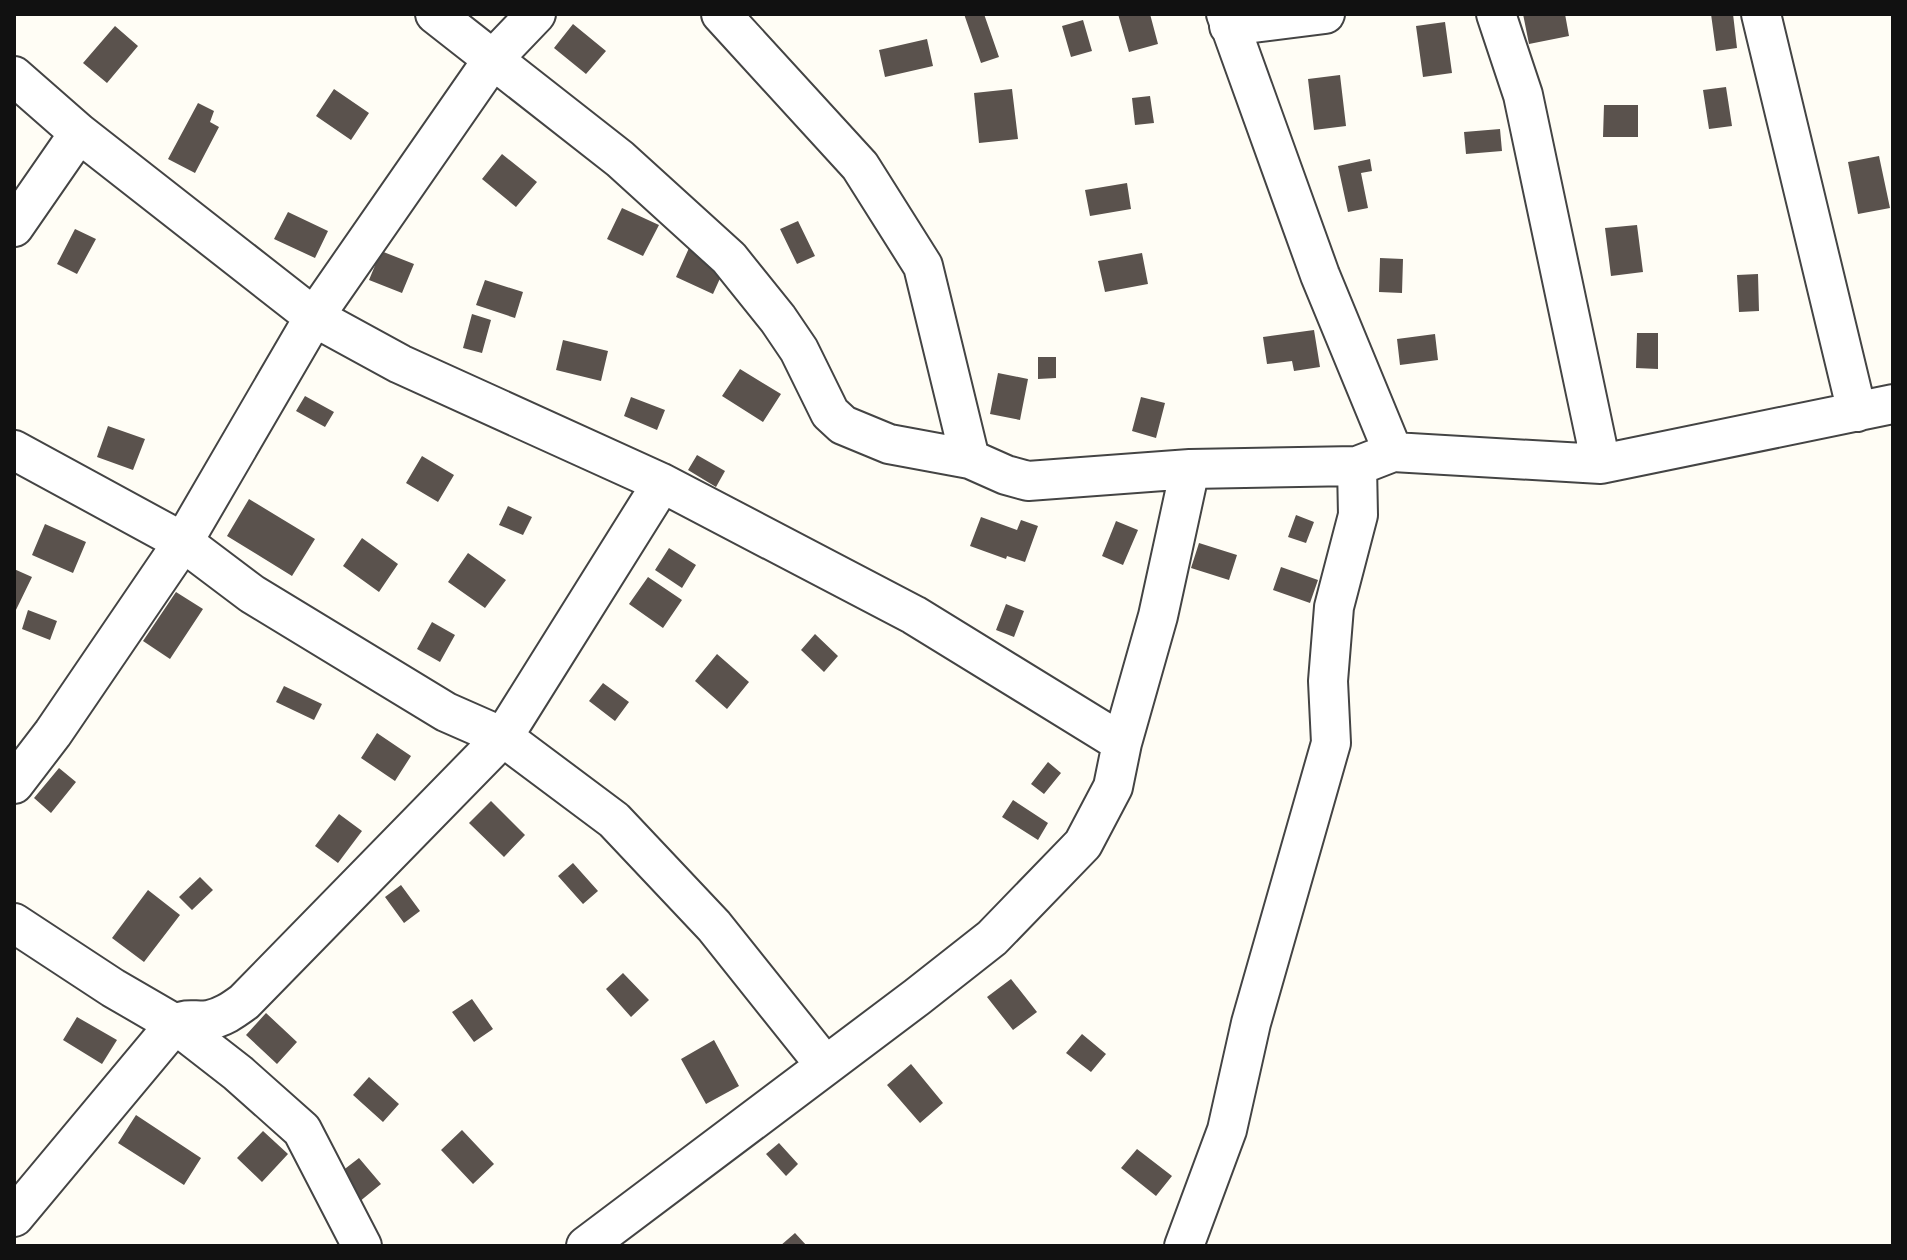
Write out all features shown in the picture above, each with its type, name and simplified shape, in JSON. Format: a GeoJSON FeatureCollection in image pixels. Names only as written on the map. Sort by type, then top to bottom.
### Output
{"type":"FeatureCollection","features":[{"type":"Feature","properties":{"kind":"street"},"geometry":{"type":"LineString","coordinates":[[435,14],[620,159],[729,258],[799,350],[830,413],[843,425],[889,444],[970,459],[1028,481],[1190,469],[1357,466],[1393,452],[1601,464],[1893,404]]}},
{"type":"Feature","properties":{"kind":"street"},"geometry":{"type":"LineString","coordinates":[[14,784],[53,733],[183,542],[314,317],[493,59],[536,14]]}},
{"type":"Feature","properties":{"kind":"street"},"geometry":{"type":"LineString","coordinates":[[721,14],[860,166],[923,266],[970,459]]}},
{"type":"Feature","properties":{"kind":"street"},"geometry":{"type":"LineString","coordinates":[[1325,14],[1228,20],[1320,275],[1393,452]]}},
{"type":"Feature","properties":{"kind":"street"},"geometry":{"type":"LineString","coordinates":[[1496,14],[1523,95],[1601,464]]}},
{"type":"Feature","properties":{"kind":"street"},"geometry":{"type":"LineString","coordinates":[[1761,14],[1857,412]]}},
{"type":"Feature","properties":{"kind":"street"},"geometry":{"type":"LineString","coordinates":[[14,76],[79,133],[314,317],[400,364],[662,483],[914,615],[1122,743]]}},
{"type":"Feature","properties":{"kind":"street"},"geometry":{"type":"LineString","coordinates":[[14,227],[79,133]]}},
{"type":"Feature","properties":{"kind":"street"},"geometry":{"type":"LineString","coordinates":[[14,450],[183,542],[265,602],[446,712],[503,737],[614,820],[714,926],[825,1065]]}},
{"type":"Feature","properties":{"kind":"street"},"geometry":{"type":"LineString","coordinates":[[1184,1246],[1227,1130],[1251,1023],[1331,743],[1328,681],[1334,607],[1358,515],[1357,466]]}},
{"type":"Feature","properties":{"kind":"street"},"geometry":{"type":"LineString","coordinates":[[586,1246],[992,938],[1083,844],[1113,787],[1122,743],[1158,616],[1190,469]]}},
{"type":"Feature","properties":{"kind":"street"},"geometry":{"type":"LineString","coordinates":[[14,1217],[175,1024],[188,1018],[217,1017],[244,1002],[503,737],[662,483]]}},
{"type":"Feature","properties":{"kind":"street"},"geometry":{"type":"LineString","coordinates":[[14,923],[113,988],[175,1024],[238,1073],[302,1130],[362,1246]]}},
{"type":"Feature","properties":{"kind":"building"},"geometry":{"type":"Polygon","coordinates":[[[964,14],[984,14],[999,57],[981,63],[964,14]]]}},
{"type":"Feature","properties":{"kind":"building"},"geometry":{"type":"Polygon","coordinates":[[[1118,14],[1150,14],[1158,44],[1129,52],[1118,14]]]}},
{"type":"Feature","properties":{"kind":"building"},"geometry":{"type":"Polygon","coordinates":[[[1523,14],[1565,14],[1569,36],[1529,44],[1523,14]]]}},
{"type":"Feature","properties":{"kind":"building"},"geometry":{"type":"Polygon","coordinates":[[[1711,14],[1733,14],[1737,48],[1716,51],[1711,14]]]}},
{"type":"Feature","properties":{"kind":"building"},"geometry":{"type":"Polygon","coordinates":[[[1083,20],[1092,51],[1071,57],[1062,26],[1083,20]]]}},
{"type":"Feature","properties":{"kind":"building"},"geometry":{"type":"Polygon","coordinates":[[[1445,22],[1452,73],[1423,77],[1416,26],[1445,22]]]}},
{"type":"Feature","properties":{"kind":"building"},"geometry":{"type":"Polygon","coordinates":[[[573,24],[606,51],[586,74],[554,48],[573,24]]]}},
{"type":"Feature","properties":{"kind":"building"},"geometry":{"type":"Polygon","coordinates":[[[115,26],[138,46],[107,83],[83,63],[115,26]]]}},
{"type":"Feature","properties":{"kind":"building"},"geometry":{"type":"Polygon","coordinates":[[[927,39],[933,66],[885,77],[879,50],[927,39]]]}},
{"type":"Feature","properties":{"kind":"building"},"geometry":{"type":"Polygon","coordinates":[[[1340,75],[1346,126],[1314,130],[1308,79],[1340,75]]]}},
{"type":"Feature","properties":{"kind":"building"},"geometry":{"type":"Polygon","coordinates":[[[1726,87],[1732,126],[1709,129],[1703,90],[1726,87]]]}},
{"type":"Feature","properties":{"kind":"building"},"geometry":{"type":"Polygon","coordinates":[[[334,89],[369,113],[351,140],[316,116],[334,89]]]}},
{"type":"Feature","properties":{"kind":"building"},"geometry":{"type":"Polygon","coordinates":[[[1012,89],[1018,139],[979,143],[974,93],[1012,89]]]}},
{"type":"Feature","properties":{"kind":"building"},"geometry":{"type":"Polygon","coordinates":[[[1150,96],[1154,123],[1135,125],[1132,98],[1150,96]]]}},
{"type":"Feature","properties":{"kind":"building"},"geometry":{"type":"Polygon","coordinates":[[[198,103],[214,111],[210,122],[219,127],[195,173],[168,159],[198,103]]]}},
{"type":"Feature","properties":{"kind":"building"},"geometry":{"type":"Polygon","coordinates":[[[1604,105],[1638,105],[1638,137],[1603,137],[1604,105]]]}},
{"type":"Feature","properties":{"kind":"building"},"geometry":{"type":"Polygon","coordinates":[[[1500,129],[1502,151],[1466,154],[1464,132],[1500,129]]]}},
{"type":"Feature","properties":{"kind":"building"},"geometry":{"type":"Polygon","coordinates":[[[502,154],[537,182],[516,207],[482,179],[502,154]]]}},
{"type":"Feature","properties":{"kind":"building"},"geometry":{"type":"Polygon","coordinates":[[[1879,156],[1890,208],[1858,214],[1848,162],[1879,156]]]}},
{"type":"Feature","properties":{"kind":"building"},"geometry":{"type":"Polygon","coordinates":[[[1370,159],[1372,171],[1361,173],[1368,208],[1348,212],[1338,166],[1370,159]]]}},
{"type":"Feature","properties":{"kind":"building"},"geometry":{"type":"Polygon","coordinates":[[[1127,183],[1131,209],[1090,216],[1085,190],[1127,183]]]}},
{"type":"Feature","properties":{"kind":"building"},"geometry":{"type":"Polygon","coordinates":[[[622,208],[659,225],[643,256],[607,239],[622,208]]]}},
{"type":"Feature","properties":{"kind":"building"},"geometry":{"type":"Polygon","coordinates":[[[288,212],[328,231],[315,258],[274,239],[288,212]]]}},
{"type":"Feature","properties":{"kind":"building"},"geometry":{"type":"Polygon","coordinates":[[[798,221],[815,256],[797,264],[780,229],[798,221]]]}},
{"type":"Feature","properties":{"kind":"building"},"geometry":{"type":"Polygon","coordinates":[[[1637,225],[1643,272],[1611,276],[1605,228],[1637,225]]]}},
{"type":"Feature","properties":{"kind":"building"},"geometry":{"type":"Polygon","coordinates":[[[75,229],[96,239],[77,274],[57,264],[75,229]]]}},
{"type":"Feature","properties":{"kind":"building"},"geometry":{"type":"Polygon","coordinates":[[[689,248],[726,265],[713,294],[676,277],[689,248]]]}},
{"type":"Feature","properties":{"kind":"building"},"geometry":{"type":"Polygon","coordinates":[[[381,251],[414,264],[402,293],[369,280],[381,251]]]}},
{"type":"Feature","properties":{"kind":"building"},"geometry":{"type":"Polygon","coordinates":[[[1142,253],[1148,284],[1105,292],[1098,261],[1142,253]]]}},
{"type":"Feature","properties":{"kind":"building"},"geometry":{"type":"Polygon","coordinates":[[[1380,258],[1403,259],[1402,293],[1379,292],[1380,258]]]}},
{"type":"Feature","properties":{"kind":"building"},"geometry":{"type":"Polygon","coordinates":[[[1758,274],[1759,311],[1739,312],[1737,275],[1758,274]]]}},
{"type":"Feature","properties":{"kind":"building"},"geometry":{"type":"Polygon","coordinates":[[[485,280],[523,292],[515,318],[476,305],[485,280]]]}},
{"type":"Feature","properties":{"kind":"building"},"geometry":{"type":"Polygon","coordinates":[[[472,314],[491,320],[482,353],[463,348],[472,314]]]}},
{"type":"Feature","properties":{"kind":"building"},"geometry":{"type":"Polygon","coordinates":[[[1314,330],[1320,367],[1294,371],[1292,361],[1267,364],[1263,337],[1314,330]]]}},
{"type":"Feature","properties":{"kind":"building"},"geometry":{"type":"Polygon","coordinates":[[[1637,333],[1658,333],[1658,369],[1636,368],[1637,333]]]}},
{"type":"Feature","properties":{"kind":"building"},"geometry":{"type":"Polygon","coordinates":[[[1435,334],[1438,360],[1400,365],[1397,339],[1435,334]]]}},
{"type":"Feature","properties":{"kind":"building"},"geometry":{"type":"Polygon","coordinates":[[[563,340],[608,351],[601,381],[556,370],[563,340]]]}},
{"type":"Feature","properties":{"kind":"building"},"geometry":{"type":"Polygon","coordinates":[[[1038,357],[1056,357],[1056,378],[1038,379],[1038,357]]]}},
{"type":"Feature","properties":{"kind":"building"},"geometry":{"type":"Polygon","coordinates":[[[740,369],[781,394],[763,422],[722,396],[740,369]]]}},
{"type":"Feature","properties":{"kind":"building"},"geometry":{"type":"Polygon","coordinates":[[[998,373],[1028,379],[1020,420],[990,414],[998,373]]]}},
{"type":"Feature","properties":{"kind":"building"},"geometry":{"type":"Polygon","coordinates":[[[305,396],[334,412],[325,427],[296,411],[305,396]]]}},
{"type":"Feature","properties":{"kind":"building"},"geometry":{"type":"Polygon","coordinates":[[[631,397],[665,410],[657,430],[624,416],[631,397]]]}},
{"type":"Feature","properties":{"kind":"building"},"geometry":{"type":"Polygon","coordinates":[[[1141,397],[1165,403],[1156,438],[1132,431],[1141,397]]]}},
{"type":"Feature","properties":{"kind":"building"},"geometry":{"type":"Polygon","coordinates":[[[108,426],[145,439],[133,470],[97,457],[108,426]]]}},
{"type":"Feature","properties":{"kind":"building"},"geometry":{"type":"Polygon","coordinates":[[[697,455],[725,471],[716,487],[688,470],[697,455]]]}},
{"type":"Feature","properties":{"kind":"building"},"geometry":{"type":"Polygon","coordinates":[[[422,456],[454,475],[438,502],[406,483],[422,456]]]}},
{"type":"Feature","properties":{"kind":"building"},"geometry":{"type":"Polygon","coordinates":[[[249,499],[315,539],[292,576],[227,536],[249,499]]]}},
{"type":"Feature","properties":{"kind":"building"},"geometry":{"type":"Polygon","coordinates":[[[508,506],[532,517],[523,535],[499,525],[508,506]]]}},
{"type":"Feature","properties":{"kind":"building"},"geometry":{"type":"Polygon","coordinates":[[[1296,515],[1314,522],[1306,543],[1288,537],[1296,515]]]}},
{"type":"Feature","properties":{"kind":"building"},"geometry":{"type":"Polygon","coordinates":[[[981,517],[1017,530],[1021,520],[1038,526],[1025,562],[1007,556],[1006,559],[970,546],[981,517]]]}},
{"type":"Feature","properties":{"kind":"building"},"geometry":{"type":"Polygon","coordinates":[[[1116,521],[1138,530],[1123,565],[1102,556],[1116,521]]]}},
{"type":"Feature","properties":{"kind":"building"},"geometry":{"type":"Polygon","coordinates":[[[45,524],[86,542],[73,573],[32,555],[45,524]]]}},
{"type":"Feature","properties":{"kind":"building"},"geometry":{"type":"Polygon","coordinates":[[[362,538],[398,564],[379,592],[343,566],[362,538]]]}},
{"type":"Feature","properties":{"kind":"building"},"geometry":{"type":"Polygon","coordinates":[[[1199,543],[1237,555],[1229,580],[1191,568],[1199,543]]]}},
{"type":"Feature","properties":{"kind":"building"},"geometry":{"type":"Polygon","coordinates":[[[669,548],[696,565],[682,588],[655,570],[669,548]]]}},
{"type":"Feature","properties":{"kind":"building"},"geometry":{"type":"Polygon","coordinates":[[[468,553],[506,580],[485,608],[448,582],[468,553]]]}},
{"type":"Feature","properties":{"kind":"building"},"geometry":{"type":"Polygon","coordinates":[[[1281,567],[1318,580],[1310,603],[1273,590],[1281,567]]]}},
{"type":"Feature","properties":{"kind":"building"},"geometry":{"type":"Polygon","coordinates":[[[14,569],[32,577],[14,614],[14,569]]]}},
{"type":"Feature","properties":{"kind":"building"},"geometry":{"type":"Polygon","coordinates":[[[648,577],[682,600],[663,628],[629,604],[648,577]]]}},
{"type":"Feature","properties":{"kind":"building"},"geometry":{"type":"Polygon","coordinates":[[[176,592],[203,609],[170,659],[143,641],[176,592]]]}},
{"type":"Feature","properties":{"kind":"building"},"geometry":{"type":"Polygon","coordinates":[[[1006,604],[1024,611],[1014,637],[996,630],[1006,604]]]}},
{"type":"Feature","properties":{"kind":"building"},"geometry":{"type":"Polygon","coordinates":[[[28,610],[57,621],[50,640],[22,629],[28,610]]]}},
{"type":"Feature","properties":{"kind":"building"},"geometry":{"type":"Polygon","coordinates":[[[432,622],[455,635],[440,662],[417,649],[432,622]]]}},
{"type":"Feature","properties":{"kind":"building"},"geometry":{"type":"Polygon","coordinates":[[[815,634],[838,656],[824,672],[801,650],[815,634]]]}},
{"type":"Feature","properties":{"kind":"building"},"geometry":{"type":"Polygon","coordinates":[[[717,654],[749,682],[727,709],[695,681],[717,654]]]}},
{"type":"Feature","properties":{"kind":"building"},"geometry":{"type":"Polygon","coordinates":[[[603,683],[629,702],[615,721],[589,701],[603,683]]]}},
{"type":"Feature","properties":{"kind":"building"},"geometry":{"type":"Polygon","coordinates":[[[284,686],[322,704],[314,720],[276,702],[284,686]]]}},
{"type":"Feature","properties":{"kind":"building"},"geometry":{"type":"Polygon","coordinates":[[[377,733],[411,756],[395,781],[361,758],[377,733]]]}},
{"type":"Feature","properties":{"kind":"building"},"geometry":{"type":"Polygon","coordinates":[[[1048,762],[1061,773],[1044,794],[1031,784],[1048,762]]]}},
{"type":"Feature","properties":{"kind":"building"},"geometry":{"type":"Polygon","coordinates":[[[59,768],[76,782],[51,813],[34,798],[59,768]]]}},
{"type":"Feature","properties":{"kind":"building"},"geometry":{"type":"Polygon","coordinates":[[[1013,800],[1048,823],[1038,840],[1002,817],[1013,800]]]}},
{"type":"Feature","properties":{"kind":"building"},"geometry":{"type":"Polygon","coordinates":[[[491,801],[525,835],[504,857],[469,823],[491,801]]]}},
{"type":"Feature","properties":{"kind":"building"},"geometry":{"type":"Polygon","coordinates":[[[339,814],[362,831],[338,863],[315,846],[339,814]]]}},
{"type":"Feature","properties":{"kind":"building"},"geometry":{"type":"Polygon","coordinates":[[[573,863],[598,891],[583,904],[558,876],[573,863]]]}},
{"type":"Feature","properties":{"kind":"building"},"geometry":{"type":"Polygon","coordinates":[[[200,877],[213,890],[192,910],[179,897],[200,877]]]}},
{"type":"Feature","properties":{"kind":"building"},"geometry":{"type":"Polygon","coordinates":[[[401,885],[420,911],[404,923],[385,897],[401,885]]]}},
{"type":"Feature","properties":{"kind":"building"},"geometry":{"type":"Polygon","coordinates":[[[148,890],[180,915],[144,962],[112,938],[148,890]]]}},
{"type":"Feature","properties":{"kind":"building"},"geometry":{"type":"Polygon","coordinates":[[[623,973],[649,1000],[631,1017],[606,989],[623,973]]]}},
{"type":"Feature","properties":{"kind":"building"},"geometry":{"type":"Polygon","coordinates":[[[1011,979],[1037,1012],[1013,1030],[987,997],[1011,979]]]}},
{"type":"Feature","properties":{"kind":"building"},"geometry":{"type":"Polygon","coordinates":[[[472,999],[493,1029],[474,1042],[452,1012],[472,999]]]}},
{"type":"Feature","properties":{"kind":"building"},"geometry":{"type":"Polygon","coordinates":[[[266,1013],[297,1042],[277,1064],[246,1035],[266,1013]]]}},
{"type":"Feature","properties":{"kind":"building"},"geometry":{"type":"Polygon","coordinates":[[[77,1017],[117,1040],[102,1064],[63,1040],[77,1017]]]}},
{"type":"Feature","properties":{"kind":"building"},"geometry":{"type":"Polygon","coordinates":[[[1082,1034],[1106,1054],[1091,1072],[1066,1053],[1082,1034]]]}},
{"type":"Feature","properties":{"kind":"building"},"geometry":{"type":"Polygon","coordinates":[[[714,1040],[739,1086],[706,1104],[681,1059],[714,1040]]]}},
{"type":"Feature","properties":{"kind":"building"},"geometry":{"type":"Polygon","coordinates":[[[911,1064],[943,1103],[920,1123],[887,1085],[911,1064]]]}},
{"type":"Feature","properties":{"kind":"building"},"geometry":{"type":"Polygon","coordinates":[[[369,1077],[399,1104],[383,1122],[353,1095],[369,1077]]]}},
{"type":"Feature","properties":{"kind":"building"},"geometry":{"type":"Polygon","coordinates":[[[136,1115],[201,1158],[184,1185],[118,1143],[136,1115]]]}},
{"type":"Feature","properties":{"kind":"building"},"geometry":{"type":"Polygon","coordinates":[[[462,1130],[494,1164],[473,1184],[441,1150],[462,1130]]]}},
{"type":"Feature","properties":{"kind":"building"},"geometry":{"type":"Polygon","coordinates":[[[263,1131],[288,1154],[262,1182],[237,1158],[263,1131]]]}},
{"type":"Feature","properties":{"kind":"building"},"geometry":{"type":"Polygon","coordinates":[[[779,1143],[798,1164],[786,1176],[766,1154],[779,1143]]]}},
{"type":"Feature","properties":{"kind":"building"},"geometry":{"type":"Polygon","coordinates":[[[1137,1149],[1172,1176],[1156,1196],[1121,1168],[1137,1149]]]}},
{"type":"Feature","properties":{"kind":"building"},"geometry":{"type":"Polygon","coordinates":[[[359,1158],[381,1184],[359,1202],[337,1175],[359,1158]]]}},
{"type":"Feature","properties":{"kind":"building"},"geometry":{"type":"Polygon","coordinates":[[[795,1233],[807,1246],[780,1246],[795,1233]]]}}]}
